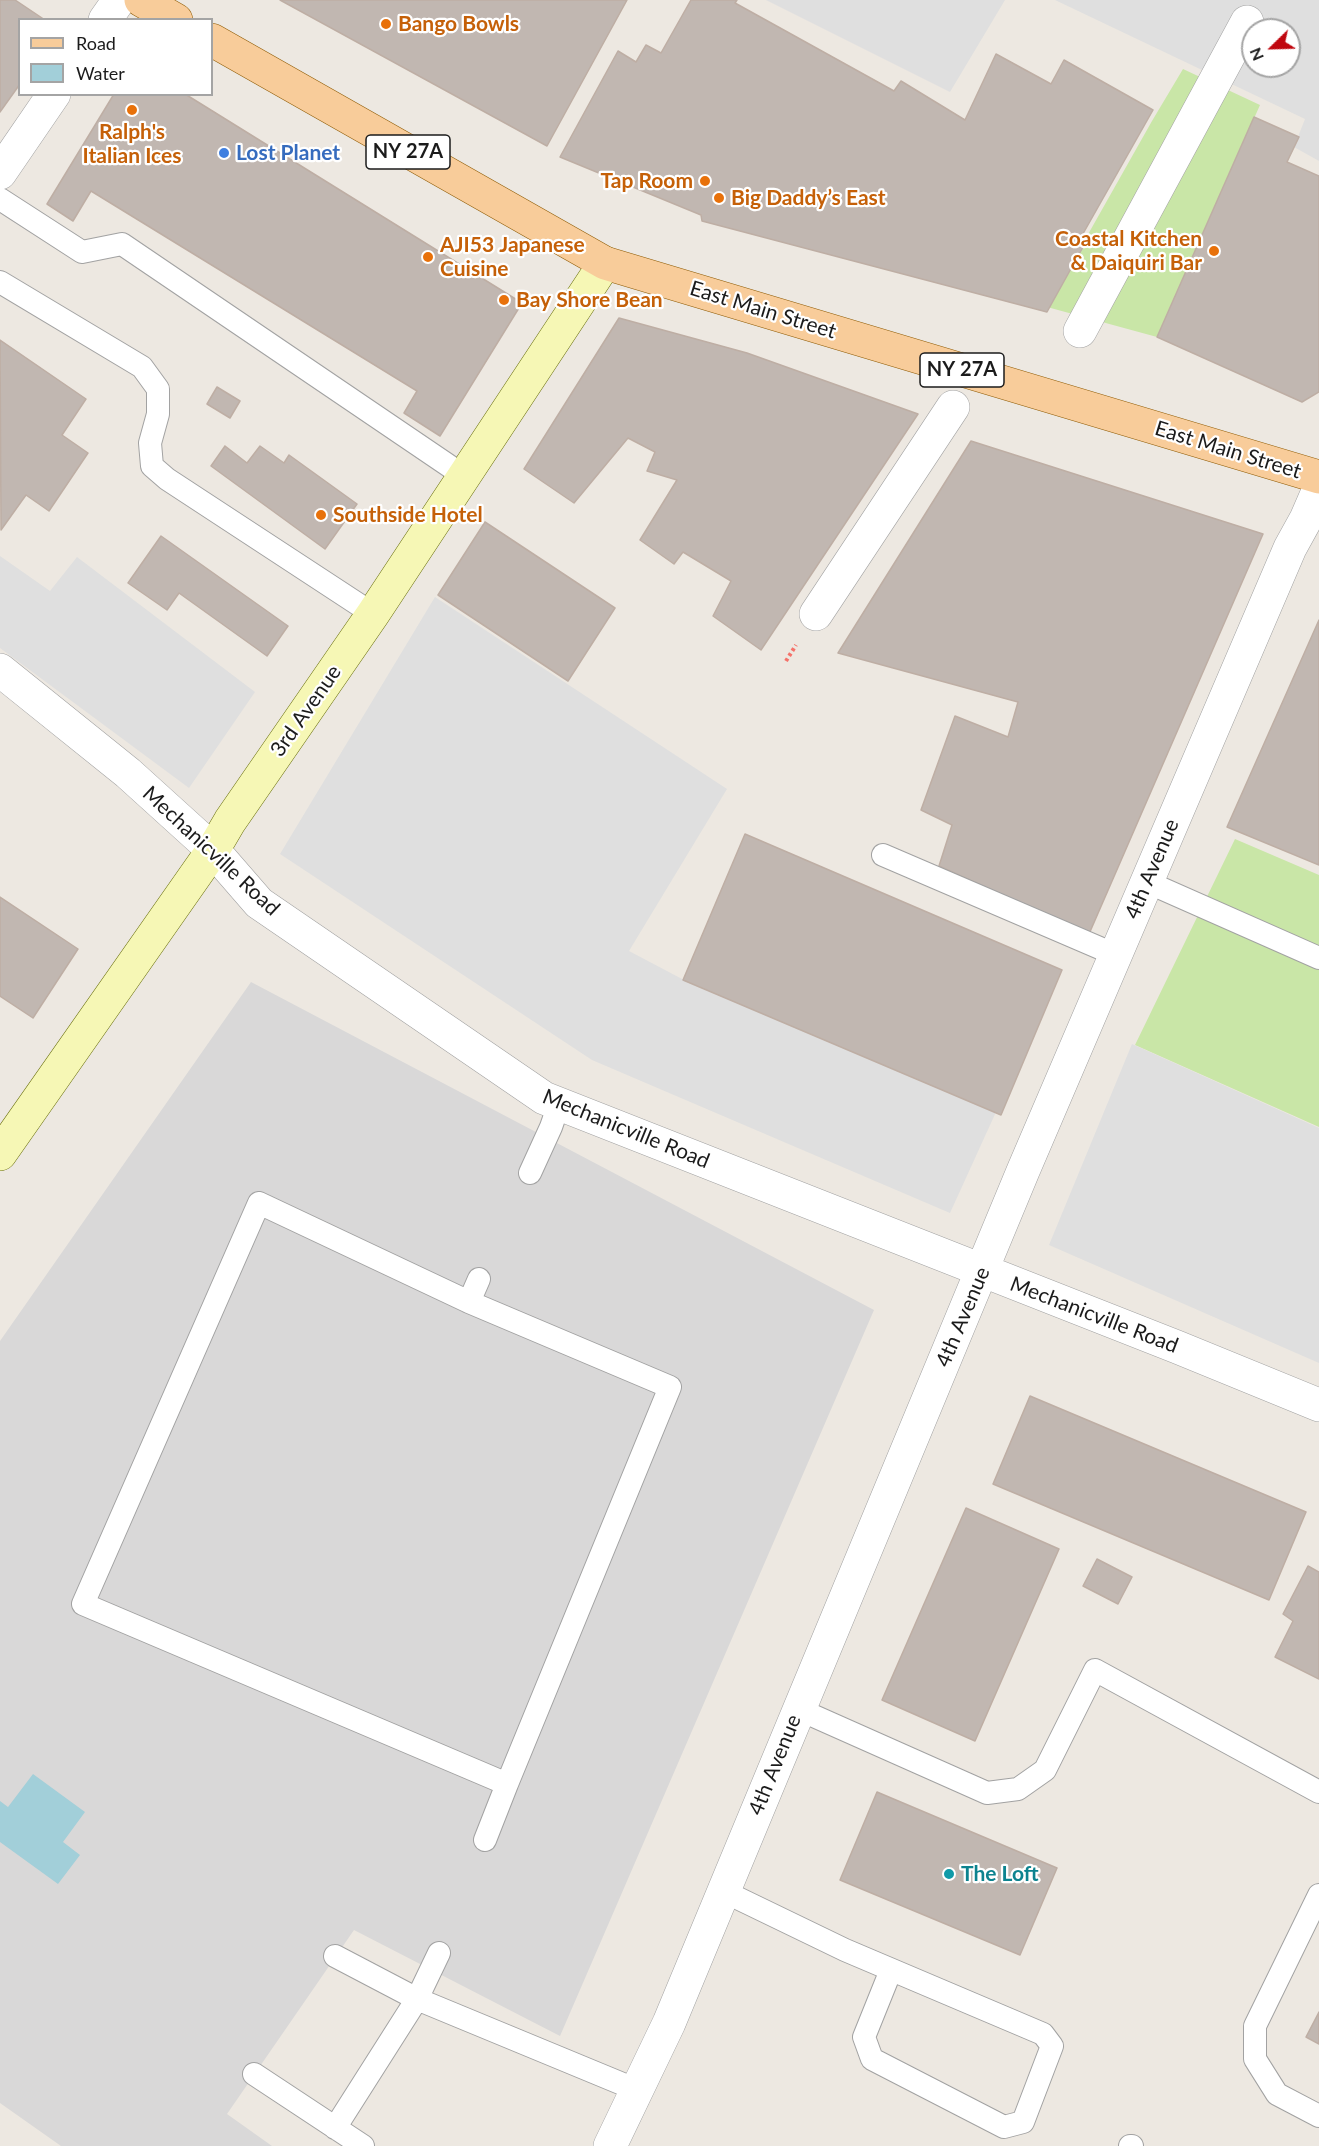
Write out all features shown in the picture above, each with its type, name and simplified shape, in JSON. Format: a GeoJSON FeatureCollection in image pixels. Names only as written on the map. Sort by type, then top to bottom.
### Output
{"type":"FeatureCollection","features":[{"type":"Feature","properties":{"kind":"main road"},"geometry":{"type":"LineString","coordinates":[[141,0],[172,18]]}},
{"type":"Feature","properties":{"kind":"main road","name":"East Main Street"},"geometry":{"type":"LineString","coordinates":[[213,41],[605,263],[1319,477]]}},
{"type":"Feature","properties":{"kind":"main road","name":"3rd Avenue"},"geometry":{"type":"LineString","coordinates":[[0,1154],[213,850],[230,821],[373,614],[605,263]]}},
{"type":"Feature","properties":{"kind":"street"},"geometry":{"type":"LineString","coordinates":[[106,18],[119,0]]}},
{"type":"Feature","properties":{"kind":"street"},"geometry":{"type":"LineString","coordinates":[[1080,331],[1241,33]]}},
{"type":"Feature","properties":{"kind":"street"},"geometry":{"type":"LineString","coordinates":[[0,173],[53,96]]}},
{"type":"Feature","properties":{"kind":"street"},"geometry":{"type":"LineString","coordinates":[[816,614],[953,407]]}},
{"type":"Feature","properties":{"kind":"street","name":"4th Avenue"},"geometry":{"type":"LineString","coordinates":[[609,2146],[669,2023],[798,1709],[1116,955],[1290,548],[1319,489]]}},
{"type":"Feature","properties":{"kind":"street","name":"Mechanicville Road"},"geometry":{"type":"LineString","coordinates":[[0,670],[128,773],[213,850],[259,903],[534,1092],[559,1104],[1319,1405]]}},
{"type":"Feature","properties":{"kind":"lane"},"geometry":{"type":"LineString","coordinates":[[0,199],[82,252],[122,244],[464,477]]}},
{"type":"Feature","properties":{"kind":"lane"},"geometry":{"type":"LineString","coordinates":[[0,282],[142,367],[158,389],[158,414],[150,443],[152,466],[167,479],[373,614]]}},
{"type":"Feature","properties":{"kind":"lane"},"geometry":{"type":"LineString","coordinates":[[883,855],[1116,955]]}},
{"type":"Feature","properties":{"kind":"lane"},"geometry":{"type":"LineString","coordinates":[[1147,882],[1319,958]]}},
{"type":"Feature","properties":{"kind":"lane"},"geometry":{"type":"LineString","coordinates":[[530,1173],[551,1128],[559,1104]]}},
{"type":"Feature","properties":{"kind":"lane"},"geometry":{"type":"LineString","coordinates":[[484,1840],[507,1784],[670,1387],[469,1302],[259,1203],[83,1604],[507,1784]]}},
{"type":"Feature","properties":{"kind":"lane"},"geometry":{"type":"LineString","coordinates":[[469,1302],[479,1279]]}},
{"type":"Feature","properties":{"kind":"lane"},"geometry":{"type":"LineString","coordinates":[[798,1709],[987,1793],[1018,1789],[1045,1770],[1095,1670],[1319,1792]]}},
{"type":"Feature","properties":{"kind":"lane"},"geometry":{"type":"LineString","coordinates":[[723,1891],[845,1950],[1043,2034],[1052,2046],[1023,2122],[1004,2127],[872,2058],[864,2037],[891,1970]]}},
{"type":"Feature","properties":{"kind":"lane"},"geometry":{"type":"LineString","coordinates":[[1319,1895],[1255,2026],[1255,2059],[1277,2094],[1319,2116]]}},
{"type":"Feature","properties":{"kind":"lane"},"geometry":{"type":"LineString","coordinates":[[336,2127],[417,1999],[439,1953]]}},
{"type":"Feature","properties":{"kind":"lane"},"geometry":{"type":"LineString","coordinates":[[335,1956],[417,1999],[637,2090]]}},
{"type":"Feature","properties":{"kind":"lane"},"geometry":{"type":"LineString","coordinates":[[254,2074],[363,2146]]}},
{"type":"Feature","properties":{"kind":"shaded area"},"geometry":{"type":"Polygon","coordinates":[[[766,0],[1005,0],[950,92],[766,0]]]}},
{"type":"Feature","properties":{"kind":"shaded area"},"geometry":{"type":"Polygon","coordinates":[[[1055,0],[1319,0],[1319,161],[1294,147],[1305,119],[1055,0]]]}},
{"type":"Feature","properties":{"kind":"shaded area"},"geometry":{"type":"Polygon","coordinates":[[[0,556],[50,591],[77,557],[255,692],[189,788],[0,648],[0,556]]]}},
{"type":"Feature","properties":{"kind":"shaded area"},"geometry":{"type":"Polygon","coordinates":[[[435,597],[727,789],[629,951],[684,980],[996,1112],[950,1213],[592,1060],[280,854],[435,597]]]}},
{"type":"Feature","properties":{"kind":"shaded area"},"geometry":{"type":"Polygon","coordinates":[[[251,982],[874,1310],[560,2036],[354,1930],[227,2114],[272,2146],[61,2146],[0,2103],[0,1341],[251,982]]]}},
{"type":"Feature","properties":{"kind":"shaded area"},"geometry":{"type":"Polygon","coordinates":[[[1132,1044],[1319,1128],[1319,1363],[1049,1245],[1132,1044]]]}},
{"type":"Feature","properties":{"kind":"green space"},"geometry":{"type":"Polygon","coordinates":[[[1183,69],[1260,105],[1157,337],[1047,307],[1152,121],[1183,69]]]}},
{"type":"Feature","properties":{"kind":"green space"},"geometry":{"type":"Polygon","coordinates":[[[1235,839],[1319,875],[1319,1127],[1135,1045],[1235,839]]]}},
{"type":"Feature","properties":{"kind":"water"},"geometry":{"type":"Polygon","coordinates":[[[33,1774],[85,1812],[63,1842],[80,1855],[58,1884],[0,1842],[0,1801],[8,1807],[33,1774]]]}},
{"type":"Feature","properties":{"kind":"building"},"geometry":{"type":"Polygon","coordinates":[[[0,0],[15,0],[42,18],[18,18],[18,87],[0,112],[0,0]]]}},
{"type":"Feature","properties":{"kind":"building"},"geometry":{"type":"Polygon","coordinates":[[[280,0],[627,0],[547,146],[280,0]]]}},
{"type":"Feature","properties":{"kind":"building"},"geometry":{"type":"Polygon","coordinates":[[[691,0],[737,0],[735,3],[894,91],[901,81],[965,120],[996,54],[1051,84],[1064,60],[1153,110],[1080,239],[1088,238],[1047,312],[702,221],[701,215],[560,157],[618,51],[636,62],[646,45],[661,53],[691,0]]]}},
{"type":"Feature","properties":{"kind":"building"},"geometry":{"type":"Polygon","coordinates":[[[113,96],[188,96],[522,303],[440,436],[404,413],[417,391],[91,191],[73,221],[47,204],[113,96]]]}},
{"type":"Feature","properties":{"kind":"building"},"geometry":{"type":"Polygon","coordinates":[[[1254,117],[1299,137],[1287,162],[1319,176],[1319,392],[1302,402],[1157,337],[1254,117]]]}},
{"type":"Feature","properties":{"kind":"building"},"geometry":{"type":"Polygon","coordinates":[[[619,318],[747,353],[918,414],[761,650],[713,616],[731,581],[683,552],[674,564],[640,540],[677,480],[647,471],[655,452],[628,438],[574,503],[524,469],[619,318]]]}},
{"type":"Feature","properties":{"kind":"building"},"geometry":{"type":"Polygon","coordinates":[[[0,340],[86,399],[62,435],[88,453],[49,511],[26,495],[1,530],[0,340]]]}},
{"type":"Feature","properties":{"kind":"building"},"geometry":{"type":"Polygon","coordinates":[[[217,387],[240,401],[230,418],[207,404],[217,387]]]}},
{"type":"Feature","properties":{"kind":"building"},"geometry":{"type":"Polygon","coordinates":[[[971,441],[1263,534],[1089,934],[939,866],[952,825],[921,810],[955,716],[1008,737],[1018,702],[838,653],[971,441]]]}},
{"type":"Feature","properties":{"kind":"building"},"geometry":{"type":"Polygon","coordinates":[[[225,446],[247,463],[260,446],[284,463],[289,455],[357,504],[325,549],[211,466],[225,446]]]}},
{"type":"Feature","properties":{"kind":"building"},"geometry":{"type":"Polygon","coordinates":[[[485,522],[615,608],[568,681],[438,595],[485,522]]]}},
{"type":"Feature","properties":{"kind":"building"},"geometry":{"type":"Polygon","coordinates":[[[161,536],[288,626],[267,656],[179,593],[167,610],[128,583],[161,536]]]}},
{"type":"Feature","properties":{"kind":"building"},"geometry":{"type":"Polygon","coordinates":[[[1319,620],[1319,865],[1227,827],[1319,620]]]}},
{"type":"Feature","properties":{"kind":"building"},"geometry":{"type":"Polygon","coordinates":[[[745,834],[1062,970],[1001,1115],[683,980],[745,834]]]}},
{"type":"Feature","properties":{"kind":"building"},"geometry":{"type":"Polygon","coordinates":[[[0,897],[78,949],[33,1018],[0,996],[0,897]]]}},
{"type":"Feature","properties":{"kind":"building"},"geometry":{"type":"Polygon","coordinates":[[[1030,1396],[1306,1512],[1269,1600],[993,1484],[1030,1396]]]}},
{"type":"Feature","properties":{"kind":"building"},"geometry":{"type":"Polygon","coordinates":[[[966,1508],[1059,1549],[975,1741],[882,1700],[966,1508]]]}},
{"type":"Feature","properties":{"kind":"building"},"geometry":{"type":"Polygon","coordinates":[[[1097,1559],[1132,1577],[1118,1604],[1083,1586],[1097,1559]]]}},
{"type":"Feature","properties":{"kind":"building"},"geometry":{"type":"Polygon","coordinates":[[[1308,1566],[1319,1572],[1319,1679],[1275,1657],[1293,1621],[1283,1614],[1308,1566]]]}},
{"type":"Feature","properties":{"kind":"building","name":"The Loft"},"geometry":{"type":"Polygon","coordinates":[[[877,1792],[1057,1868],[1020,1955],[840,1880],[877,1792]]]}},
{"type":"Feature","properties":{"kind":"building"},"geometry":{"type":"Polygon","coordinates":[[[1319,2012],[1319,2044],[1306,2037],[1319,2012]]]}},
{"type":"Feature","properties":{"kind":"place","name":"Bango Bowls"},"geometry":{"type":"Point","coordinates":[386,24]}},
{"type":"Feature","properties":{"kind":"place","name":"Ralph's Italian Ices"},"geometry":{"type":"Point","coordinates":[132,110]}},
{"type":"Feature","properties":{"kind":"place","name":"Lost Planet"},"geometry":{"type":"Point","coordinates":[224,153]}},
{"type":"Feature","properties":{"kind":"place","name":"Tap Room"},"geometry":{"type":"Point","coordinates":[705,181]}},
{"type":"Feature","properties":{"kind":"place","name":"Big Daddy’s East"},"geometry":{"type":"Point","coordinates":[719,198]}},
{"type":"Feature","properties":{"kind":"place","name":"Coastal Kitchen & Daiquiri Bar"},"geometry":{"type":"Point","coordinates":[1214,251]}},
{"type":"Feature","properties":{"kind":"place","name":"AJI53 Japanese Cuisine"},"geometry":{"type":"Point","coordinates":[428,257]}},
{"type":"Feature","properties":{"kind":"place","name":"Bay Shore Bean"},"geometry":{"type":"Point","coordinates":[504,300]}},
{"type":"Feature","properties":{"kind":"place","name":"Southside Hotel"},"geometry":{"type":"Point","coordinates":[321,515]}},
{"type":"Feature","properties":{"kind":"place","name":"The Loft"},"geometry":{"type":"Point","coordinates":[949,1874]}}]}
